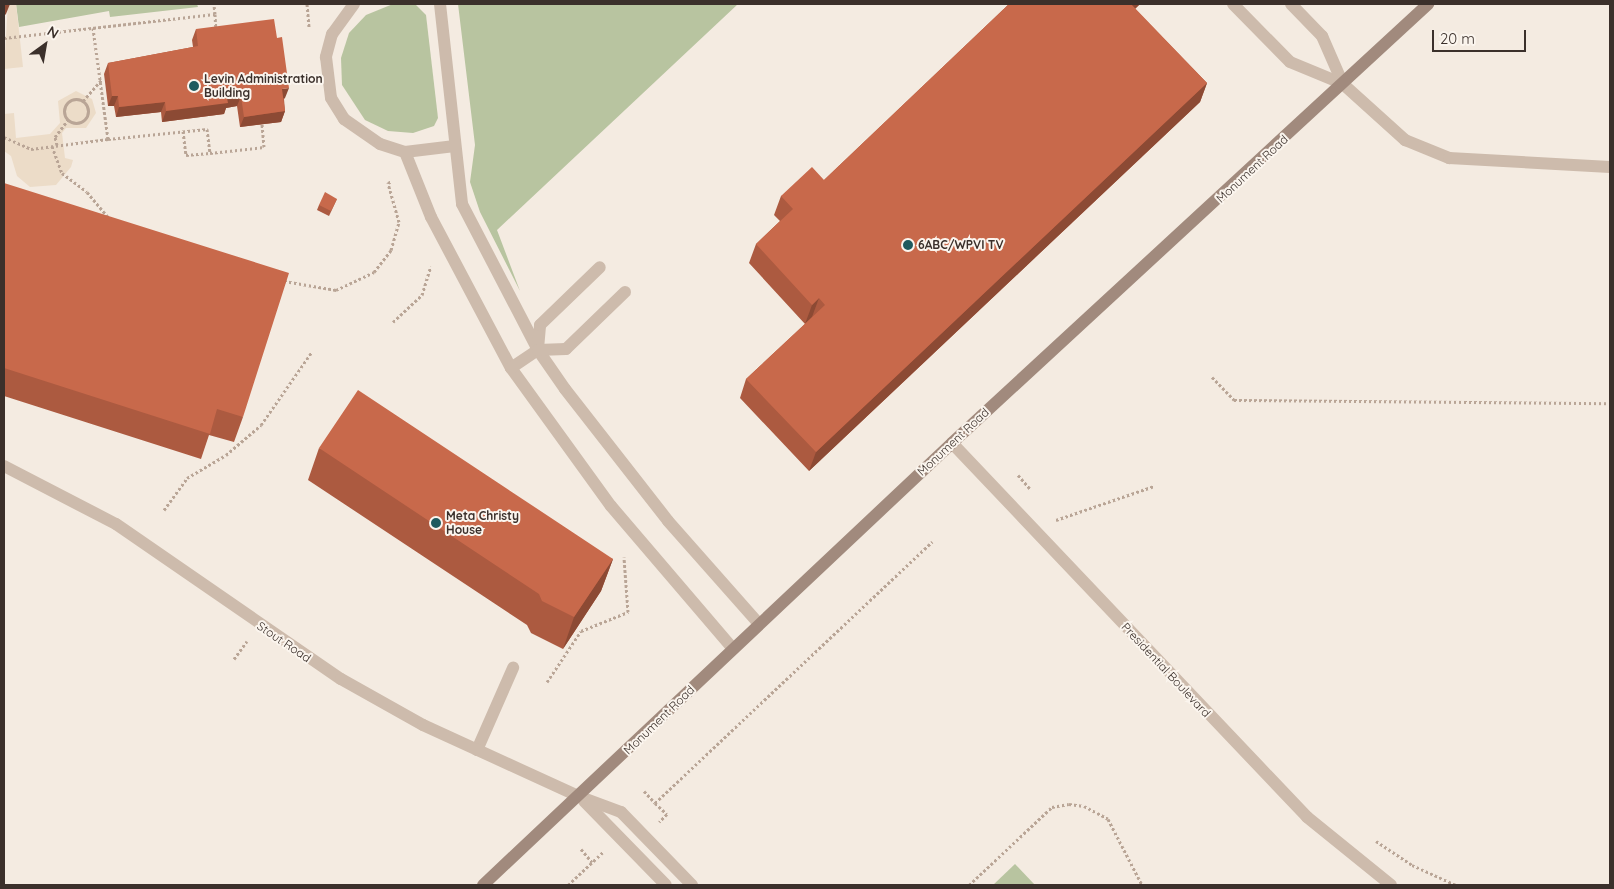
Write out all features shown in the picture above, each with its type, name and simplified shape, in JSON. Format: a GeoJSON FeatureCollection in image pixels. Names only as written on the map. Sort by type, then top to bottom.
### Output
{"type":"FeatureCollection","features":[{"type":"Feature","properties":{"kind":"street"},"geometry":{"type":"LineString","coordinates":[[354,4],[332,34],[326,57],[331,98],[361,133],[405,152],[455,146]]}},
{"type":"Feature","properties":{"kind":"street"},"geometry":{"type":"LineString","coordinates":[[440,4],[462,204],[538,350],[656,506],[759,624]]}},
{"type":"Feature","properties":{"kind":"street"},"geometry":{"type":"LineString","coordinates":[[1233,4],[1290,62],[1343,84],[1405,140],[1450,158],[1610,167]]}},
{"type":"Feature","properties":{"kind":"street"},"geometry":{"type":"LineString","coordinates":[[1291,4],[1322,36],[1343,84]]}},
{"type":"Feature","properties":{"kind":"street","name":"Monument Road"},"geometry":{"type":"LineString","coordinates":[[483,885],[952,443],[1428,4]]}},
{"type":"Feature","properties":{"kind":"street"},"geometry":{"type":"LineString","coordinates":[[405,152],[431,216],[511,368],[611,506],[733,649]]}},
{"type":"Feature","properties":{"kind":"street"},"geometry":{"type":"LineString","coordinates":[[538,350],[540,325],[600,267]]}},
{"type":"Feature","properties":{"kind":"street"},"geometry":{"type":"LineString","coordinates":[[511,368],[538,350],[566,349],[625,292]]}},
{"type":"Feature","properties":{"kind":"street","name":"Presidential Boulevard"},"geometry":{"type":"LineString","coordinates":[[952,443],[1307,817],[1391,885]]}},
{"type":"Feature","properties":{"kind":"street","name":"Stout Road"},"geometry":{"type":"LineString","coordinates":[[4,466],[116,524],[341,679],[477,750],[578,796],[620,812],[692,885]]}},
{"type":"Feature","properties":{"kind":"street"},"geometry":{"type":"LineString","coordinates":[[477,750],[514,668]]}},
{"type":"Feature","properties":{"kind":"street"},"geometry":{"type":"LineString","coordinates":[[578,796],[666,885]]}},
{"type":"Feature","properties":{"kind":"path"},"geometry":{"type":"LineString","coordinates":[[214,4],[217,37]]}},
{"type":"Feature","properties":{"kind":"path"},"geometry":{"type":"LineString","coordinates":[[307,4],[309,35]]}},
{"type":"Feature","properties":{"kind":"path"},"geometry":{"type":"LineString","coordinates":[[4,38],[215,14]]}},
{"type":"Feature","properties":{"kind":"path"},"geometry":{"type":"LineString","coordinates":[[93,28],[108,139]]}},
{"type":"Feature","properties":{"kind":"path"},"geometry":{"type":"LineString","coordinates":[[68,120],[64,113],[68,102],[83,101],[101,80]]}},
{"type":"Feature","properties":{"kind":"path"},"geometry":{"type":"LineString","coordinates":[[83,101],[87,108],[83,119],[68,120],[55,137],[54,146],[62,173],[87,192],[116,226]]}},
{"type":"Feature","properties":{"kind":"path"},"geometry":{"type":"LineString","coordinates":[[183,131],[186,155],[210,153],[264,147],[262,124]]}},
{"type":"Feature","properties":{"kind":"path"},"geometry":{"type":"LineString","coordinates":[[4,137],[23,148],[207,129],[210,153]]}},
{"type":"Feature","properties":{"kind":"path"},"geometry":{"type":"LineString","coordinates":[[275,281],[336,290],[374,272],[396,237],[397,207],[388,183],[397,178]]}},
{"type":"Feature","properties":{"kind":"path"},"geometry":{"type":"LineString","coordinates":[[393,322],[422,295],[431,260]]}},
{"type":"Feature","properties":{"kind":"path"},"geometry":{"type":"LineString","coordinates":[[164,510],[187,478],[226,455],[261,425],[311,352]]}},
{"type":"Feature","properties":{"kind":"path"},"geometry":{"type":"LineString","coordinates":[[1212,376],[1234,400],[1610,403]]}},
{"type":"Feature","properties":{"kind":"path"},"geometry":{"type":"LineString","coordinates":[[1018,475],[1037,498]]}},
{"type":"Feature","properties":{"kind":"path"},"geometry":{"type":"LineString","coordinates":[[1056,520],[1154,486]]}},
{"type":"Feature","properties":{"kind":"path"},"geometry":{"type":"LineString","coordinates":[[1050,513],[1063,527]]}},
{"type":"Feature","properties":{"kind":"path"},"geometry":{"type":"LineString","coordinates":[[644,791],[655,803],[932,542]]}},
{"type":"Feature","properties":{"kind":"path"},"geometry":{"type":"LineString","coordinates":[[547,682],[581,631],[628,612],[624,552]]}},
{"type":"Feature","properties":{"kind":"path"},"geometry":{"type":"LineString","coordinates":[[969,885],[1052,807],[1069,804],[1084,806],[1108,819],[1142,885]]}},
{"type":"Feature","properties":{"kind":"path"},"geometry":{"type":"LineString","coordinates":[[1369,836],[1412,865],[1456,885]]}},
{"type":"Feature","properties":{"kind":"path"},"geometry":{"type":"LineString","coordinates":[[581,849],[592,862]]}},
{"type":"Feature","properties":{"kind":"path"},"geometry":{"type":"LineString","coordinates":[[568,885],[606,850]]}},
{"type":"Feature","properties":{"kind":"green space"},"geometry":{"type":"Polygon","coordinates":[[[16,4],[197,4],[198,7],[110,17],[109,11],[19,27],[16,4]]]}},
{"type":"Feature","properties":{"kind":"green space"},"geometry":{"type":"Polygon","coordinates":[[[393,4],[416,5],[426,15],[438,118],[434,126],[413,133],[388,131],[365,120],[342,85],[341,58],[349,33],[366,15],[393,4]]]}},
{"type":"Feature","properties":{"kind":"green space"},"geometry":{"type":"Polygon","coordinates":[[[458,4],[738,4],[497,230],[520,291],[480,212],[470,182],[475,145],[458,4]]]}},
{"type":"Feature","properties":{"kind":"green space"},"geometry":{"type":"Polygon","coordinates":[[[1015,864],[1035,885],[993,885],[1015,864]]]}},
{"type":"Feature","properties":{"kind":"shaded area"},"geometry":{"type":"Polygon","coordinates":[[[8,4],[16,4],[23,67],[4,69],[8,4]]]}},
{"type":"Feature","properties":{"kind":"shaded area"},"geometry":{"type":"Polygon","coordinates":[[[76,91],[92,99],[96,113],[86,128],[66,128],[62,133],[65,158],[73,160],[71,167],[56,185],[30,187],[17,176],[11,156],[4,151],[4,114],[14,113],[16,138],[50,134],[60,123],[58,101],[76,91]]]}},
{"type":"Feature","properties":{"kind":"building","name":"6ABC/WPVI TV"},"geometry":{"type":"Polygon","coordinates":[[[1009,4],[1131,4],[1207,83],[816,452],[746,379],[825,305],[819,298],[812,305],[756,244],[793,209],[781,196],[812,167],[824,180],[1009,4]]]}},
{"type":"Feature","properties":{"kind":"building","name":"Levin Administration Building"},"geometry":{"type":"Polygon","coordinates":[[[274,19],[277,38],[282,37],[289,88],[282,89],[285,111],[244,117],[241,96],[227,98],[228,103],[166,111],[165,102],[119,107],[118,96],[112,96],[108,63],[198,46],[196,29],[274,19]]]}},
{"type":"Feature","properties":{"kind":"building"},"geometry":{"type":"Polygon","coordinates":[[[4,183],[289,273],[243,417],[217,409],[210,434],[4,368],[4,183]]]}},
{"type":"Feature","properties":{"kind":"building"},"geometry":{"type":"Polygon","coordinates":[[[325,192],[337,199],[331,211],[319,205],[325,192]]]}},
{"type":"Feature","properties":{"kind":"building"},"geometry":{"type":"Polygon","coordinates":[[[358,390],[613,559],[574,617],[542,601],[539,594],[319,448],[358,390]]]}},
{"type":"Feature","properties":{"kind":"place","name":"Levin Administration Building"},"geometry":{"type":"Point","coordinates":[194,86]}},
{"type":"Feature","properties":{"kind":"place","name":"6ABC/WPVI TV"},"geometry":{"type":"Point","coordinates":[908,245]}},
{"type":"Feature","properties":{"kind":"place","name":"Meta Christy House"},"geometry":{"type":"Point","coordinates":[436,523]}}]}
